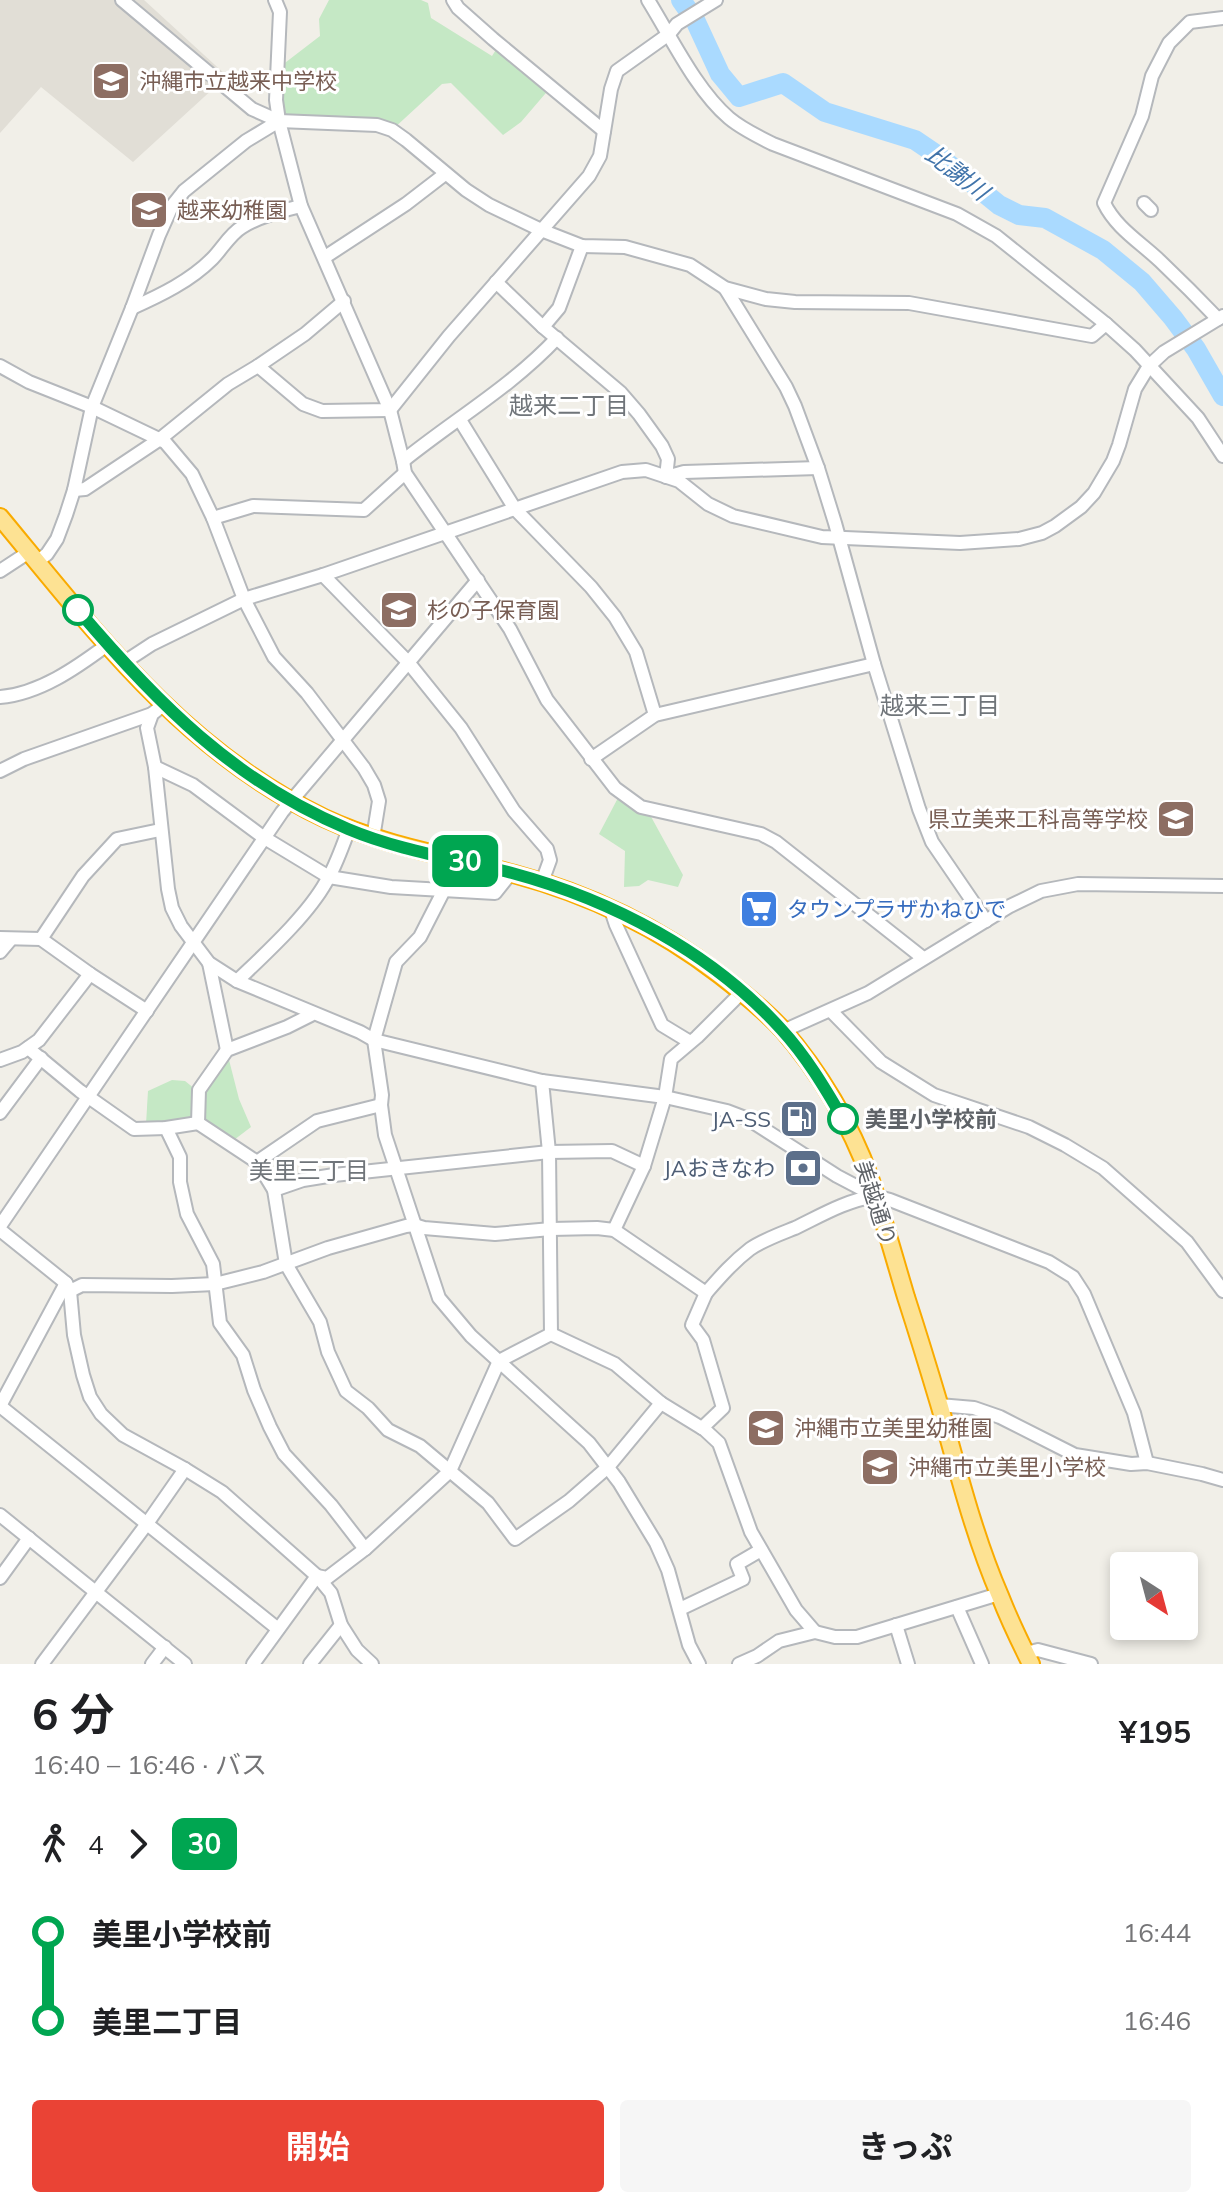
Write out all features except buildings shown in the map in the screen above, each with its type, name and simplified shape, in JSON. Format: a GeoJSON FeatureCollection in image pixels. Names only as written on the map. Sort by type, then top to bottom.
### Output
{"type":"FeatureCollection","features":[{"type":"Feature","properties":{"kind":"highway","name":"美越通り"},"geometry":{"type":"LineString","coordinates":[[0,517],[123,663],[157,709],[291,801],[373,838],[542,882],[610,907],[695,955],[742,992],[783,1031],[819,1079],[862,1157],[964,1495],[999,1594],[1028,1659]]}},
{"type":"Feature","properties":{"kind":"street"},"geometry":{"type":"LineString","coordinates":[[122,0],[252,109],[279,121],[377,125],[392,130],[489,205],[541,230],[582,246],[625,247],[690,265],[725,288],[786,387],[818,468],[874,664],[932,842],[986,921]]}},
{"type":"Feature","properties":{"kind":"street"},"geometry":{"type":"LineString","coordinates":[[275,0],[280,12],[276,100],[301,206],[390,410],[404,467],[444,533],[510,629],[547,700],[615,788],[641,807],[761,834],[776,842],[923,958]]}},
{"type":"Feature","properties":{"kind":"street"},"geometry":{"type":"LineString","coordinates":[[453,0],[493,39],[604,131]]}},
{"type":"Feature","properties":{"kind":"street"},"geometry":{"type":"LineString","coordinates":[[648,0],[673,29],[704,92],[727,117],[773,144],[957,214],[996,236],[1106,324],[1198,418],[1223,456]]}},
{"type":"Feature","properties":{"kind":"street"},"geometry":{"type":"LineString","coordinates":[[258,366],[303,404],[322,411],[390,410],[589,176],[600,156],[617,71],[716,0]]}},
{"type":"Feature","properties":{"kind":"street"},"geometry":{"type":"LineString","coordinates":[[123,663],[152,644],[244,599],[323,575],[622,472],[646,470],[679,481],[708,504],[733,516],[839,540],[960,543],[1019,539],[1042,533],[1070,516],[1094,493],[1113,461],[1135,389],[1149,366],[1220,317],[1118,226],[1104,203],[1142,116],[1152,76],[1169,43],[1190,22],[1223,18]]}},
{"type":"Feature","properties":{"kind":"street"},"geometry":{"type":"LineString","coordinates":[[0,571],[47,554],[57,539],[74,490],[92,407],[172,206],[184,191],[246,141],[279,121]]}},
{"type":"Feature","properties":{"kind":"street"},"geometry":{"type":"LineString","coordinates":[[325,257],[406,204],[445,174]]}},
{"type":"Feature","properties":{"kind":"street"},"geometry":{"type":"LineString","coordinates":[[132,308],[194,274],[238,229],[271,214],[301,206]]}},
{"type":"Feature","properties":{"kind":"street"},"geometry":{"type":"LineString","coordinates":[[543,327],[559,308],[582,246]]}},
{"type":"Feature","properties":{"kind":"street"},"geometry":{"type":"LineString","coordinates":[[496,282],[543,327],[620,392],[662,446],[668,459],[666,477]]}},
{"type":"Feature","properties":{"kind":"street"},"geometry":{"type":"LineString","coordinates":[[725,288],[766,299],[795,302],[909,303],[1092,336],[1106,324]]}},
{"type":"Feature","properties":{"kind":"street"},"geometry":{"type":"LineString","coordinates":[[74,490],[85,489],[160,439],[228,384],[305,334],[344,301]]}},
{"type":"Feature","properties":{"kind":"street"},"geometry":{"type":"LineString","coordinates":[[213,518],[253,506],[364,510],[435,435],[510,382],[536,361],[557,338]]}},
{"type":"Feature","properties":{"kind":"street"},"geometry":{"type":"LineString","coordinates":[[0,366],[29,382],[160,439],[192,474],[213,518],[244,599],[274,657],[307,693],[374,785],[379,801],[373,838]]}},
{"type":"Feature","properties":{"kind":"street"},"geometry":{"type":"LineString","coordinates":[[460,420],[515,509],[591,587],[615,617],[636,652],[655,715]]}},
{"type":"Feature","properties":{"kind":"street"},"geometry":{"type":"LineString","coordinates":[[666,477],[684,472],[818,468]]}},
{"type":"Feature","properties":{"kind":"street"},"geometry":{"type":"LineString","coordinates":[[323,575],[408,662],[461,728],[514,811],[547,849],[550,860],[542,882]]}},
{"type":"Feature","properties":{"kind":"street"},"geometry":{"type":"LineString","coordinates":[[372,1664],[357,1650],[341,1625],[331,1593],[317,1576],[222,1492],[123,1435],[101,1414],[90,1397],[74,1335],[68,1287],[0,1228],[263,837],[478,580]]}},
{"type":"Feature","properties":{"kind":"street"},"geometry":{"type":"LineString","coordinates":[[0,697],[15,696],[47,684],[107,645]]}},
{"type":"Feature","properties":{"kind":"street"},"geometry":{"type":"LineString","coordinates":[[591,759],[655,715],[874,664]]}},
{"type":"Feature","properties":{"kind":"street"},"geometry":{"type":"LineString","coordinates":[[157,709],[147,728],[155,767],[160,830],[172,908],[193,945],[209,963],[237,981],[374,1040],[542,1081],[665,1097],[738,1115],[875,1196],[1049,1262],[1073,1277],[1084,1294],[1134,1413],[1147,1463]]}},
{"type":"Feature","properties":{"kind":"street"},"geometry":{"type":"LineString","coordinates":[[0,771],[157,709]]}},
{"type":"Feature","properties":{"kind":"street"},"geometry":{"type":"LineString","coordinates":[[155,767],[193,785],[263,837],[329,877],[391,887],[495,893],[511,873]]}},
{"type":"Feature","properties":{"kind":"street"},"geometry":{"type":"LineString","coordinates":[[237,981],[311,904],[329,877],[349,829]]}},
{"type":"Feature","properties":{"kind":"street"},"geometry":{"type":"LineString","coordinates":[[41,939],[83,876],[117,839],[160,830]]}},
{"type":"Feature","properties":{"kind":"street"},"geometry":{"type":"LineString","coordinates":[[451,858],[443,892],[420,937],[396,962],[374,1040],[385,1135],[439,1298],[471,1336],[589,1443],[608,1467],[656,1543],[668,1570],[689,1645],[699,1664]]}},
{"type":"Feature","properties":{"kind":"street"},"geometry":{"type":"LineString","coordinates":[[783,1031],[868,993],[1041,891],[1078,884],[1223,886]]}},
{"type":"Feature","properties":{"kind":"street"},"geometry":{"type":"LineString","coordinates":[[610,907],[662,1025],[690,1042]]}},
{"type":"Feature","properties":{"kind":"street"},"geometry":{"type":"LineString","coordinates":[[0,952],[6,938],[41,939],[147,1011]]}},
{"type":"Feature","properties":{"kind":"street"},"geometry":{"type":"LineString","coordinates":[[209,963],[227,1050]]}},
{"type":"Feature","properties":{"kind":"street"},"geometry":{"type":"LineString","coordinates":[[0,1060],[22,1052],[39,1040],[90,974]]}},
{"type":"Feature","properties":{"kind":"street"},"geometry":{"type":"LineString","coordinates":[[614,1230],[644,1166],[665,1097],[671,1059],[742,992]]}},
{"type":"Feature","properties":{"kind":"street"},"geometry":{"type":"LineString","coordinates":[[831,1011],[881,1062],[934,1095],[1029,1127],[1103,1168],[1187,1242],[1223,1291]]}},
{"type":"Feature","properties":{"kind":"street"},"geometry":{"type":"LineString","coordinates":[[198,1123],[199,1090],[227,1050],[287,1027],[311,1015],[310,1012]]}},
{"type":"Feature","properties":{"kind":"street"},"geometry":{"type":"LineString","coordinates":[[28,1048],[134,1129],[198,1123],[257,1162],[274,1190],[286,1264],[320,1322],[328,1352],[346,1391],[368,1408],[388,1430],[420,1446],[488,1503],[515,1539],[569,1501],[608,1467],[661,1403]]}},
{"type":"Feature","properties":{"kind":"street"},"geometry":{"type":"LineString","coordinates":[[0,1113],[41,1058]]}},
{"type":"Feature","properties":{"kind":"street"},"geometry":{"type":"LineString","coordinates":[[542,1081],[549,1152],[551,1334]]}},
{"type":"Feature","properties":{"kind":"street"},"geometry":{"type":"LineString","coordinates":[[257,1162],[317,1121],[381,1105]]}},
{"type":"Feature","properties":{"kind":"street"},"geometry":{"type":"LineString","coordinates":[[166,1128],[180,1157],[180,1182],[187,1214],[213,1264],[220,1323],[243,1355],[264,1415],[284,1454],[331,1505],[365,1549]]}},
{"type":"Feature","properties":{"kind":"street"},"geometry":{"type":"LineString","coordinates":[[274,1190],[303,1180],[334,1175],[549,1152],[612,1151],[644,1166]]}},
{"type":"Feature","properties":{"kind":"street"},"geometry":{"type":"LineString","coordinates":[[702,1428],[723,1408],[703,1340],[692,1325],[706,1293],[733,1263],[753,1247],[835,1207],[875,1196]]}},
{"type":"Feature","properties":{"kind":"street"},"geometry":{"type":"LineString","coordinates":[[68,1287],[215,1284],[414,1225],[495,1234],[551,1229],[614,1230],[706,1293]]}},
{"type":"Feature","properties":{"kind":"street"},"geometry":{"type":"LineString","coordinates":[[68,1287],[0,1406],[278,1629]]}},
{"type":"Feature","properties":{"kind":"street"},"geometry":{"type":"LineString","coordinates":[[317,1576],[327,1578],[365,1549],[450,1471],[499,1361],[551,1334]]}},
{"type":"Feature","properties":{"kind":"street"},"geometry":{"type":"LineString","coordinates":[[551,1334],[615,1364],[661,1403],[702,1428],[719,1443],[751,1532],[796,1610],[815,1632]]}},
{"type":"Feature","properties":{"kind":"street"},"geometry":{"type":"LineString","coordinates":[[939,1405],[974,1408],[1000,1417],[1075,1455],[1131,1464],[1147,1463],[1223,1480]]}},
{"type":"Feature","properties":{"kind":"street"},"geometry":{"type":"LineString","coordinates":[[42,1664],[185,1469]]}},
{"type":"Feature","properties":{"kind":"street"},"geometry":{"type":"LineString","coordinates":[[0,1515],[185,1664]]}},
{"type":"Feature","properties":{"kind":"street"},"geometry":{"type":"LineString","coordinates":[[0,1578],[29,1538]]}},
{"type":"Feature","properties":{"kind":"street"},"geometry":{"type":"LineString","coordinates":[[680,1609],[743,1579],[737,1564],[761,1550]]}},
{"type":"Feature","properties":{"kind":"street"},"geometry":{"type":"LineString","coordinates":[[253,1664],[317,1576]]}},
{"type":"Feature","properties":{"kind":"street"},"geometry":{"type":"LineString","coordinates":[[739,1664],[779,1641],[815,1632],[835,1637],[857,1637],[999,1594]]}},
{"type":"Feature","properties":{"kind":"street"},"geometry":{"type":"LineString","coordinates":[[957,1607],[982,1664]]}},
{"type":"Feature","properties":{"kind":"street"},"geometry":{"type":"LineString","coordinates":[[310,1664],[341,1625]]}},
{"type":"Feature","properties":{"kind":"street"},"geometry":{"type":"LineString","coordinates":[[896,1625],[908,1664]]}},
{"type":"Feature","properties":{"kind":"street"},"geometry":{"type":"LineString","coordinates":[[152,1664],[165,1647]]}},
{"type":"Feature","properties":{"kind":"street"},"geometry":{"type":"LineString","coordinates":[[1028,1659],[1038,1650],[1091,1664]]}},
{"type":"Feature","properties":{"kind":"shaded area","name":"沖縄市立越来中学校"},"geometry":{"type":"Polygon","coordinates":[[[0,0],[144,0],[227,76],[133,162],[41,87],[0,133],[0,0]]]}},
{"type":"Feature","properties":{"kind":"green space"},"geometry":{"type":"Polygon","coordinates":[[[329,0],[421,0],[428,3],[431,18],[492,56],[499,45],[551,87],[521,122],[503,135],[451,83],[442,84],[392,130],[279,121],[277,69],[320,36],[319,19],[329,0]]]}},
{"type":"Feature","properties":{"kind":"green space"},"geometry":{"type":"Polygon","coordinates":[[[619,796],[649,813],[683,875],[678,887],[648,880],[639,886],[624,887],[625,851],[599,834],[619,796]]]}},
{"type":"Feature","properties":{"kind":"green space"},"geometry":{"type":"Polygon","coordinates":[[[228,1056],[239,1099],[251,1127],[226,1146],[202,1122],[202,1091],[228,1056]]]}},
{"type":"Feature","properties":{"kind":"green space"},"geometry":{"type":"Polygon","coordinates":[[[172,1080],[185,1081],[195,1089],[194,1118],[168,1124],[146,1124],[148,1091],[172,1080]]]}},
{"type":"Feature","properties":{"kind":"waterway","name":"比謝川"},"geometry":{"type":"LineString","coordinates":[[681,0],[695,20],[720,74],[739,97],[783,83],[825,112],[915,140],[999,205],[1019,215],[1045,218],[1103,250],[1142,282],[1173,318],[1196,349],[1223,396]]}},
{"type":"Feature","properties":{"kind":"bus line","name":"30"},"geometry":{"type":"LineString","coordinates":[[78,610],[144,685],[192,732],[291,801],[373,838],[580,894],[635,919],[695,955],[763,1010],[783,1031],[819,1079],[843,1119]]}},
{"type":"Feature","properties":{"kind":"place","name":"沖縄市立越来中学校"},"geometry":{"type":"Point","coordinates":[111,81]}},
{"type":"Feature","properties":{"kind":"place","name":"越来幼稚園"},"geometry":{"type":"Point","coordinates":[149,210]}},
{"type":"Feature","properties":{"kind":"place","name":"杉の子保育園"},"geometry":{"type":"Point","coordinates":[399,610]}},
{"type":"Feature","properties":{"kind":"place","name":"県立美来工科高等学校"},"geometry":{"type":"Point","coordinates":[1176,819]}},
{"type":"Feature","properties":{"kind":"place","name":"タウンプラザかねひで"},"geometry":{"type":"Point","coordinates":[759,909]}},
{"type":"Feature","properties":{"kind":"place","name":"JA-SS"},"geometry":{"type":"Point","coordinates":[799,1119]}},
{"type":"Feature","properties":{"kind":"place","name":"美里小学校前"},"geometry":{"type":"Point","coordinates":[843,1119]}},
{"type":"Feature","properties":{"kind":"place","name":"JAおきなわ"},"geometry":{"type":"Point","coordinates":[803,1168]}},
{"type":"Feature","properties":{"kind":"place","name":"沖縄市立美里幼稚園"},"geometry":{"type":"Point","coordinates":[766,1428]}},
{"type":"Feature","properties":{"kind":"place","name":"沖縄市立美里小学校"},"geometry":{"type":"Point","coordinates":[880,1467]}},
{"type":"Feature","properties":{"kind":"district","name":"越来二丁目"},"geometry":{"type":"Point","coordinates":[569,406]}},
{"type":"Feature","properties":{"kind":"district","name":"越来三丁目"},"geometry":{"type":"Point","coordinates":[940,706]}},
{"type":"Feature","properties":{"kind":"district","name":"美里三丁目"},"geometry":{"type":"Point","coordinates":[309,1171]}}]}
